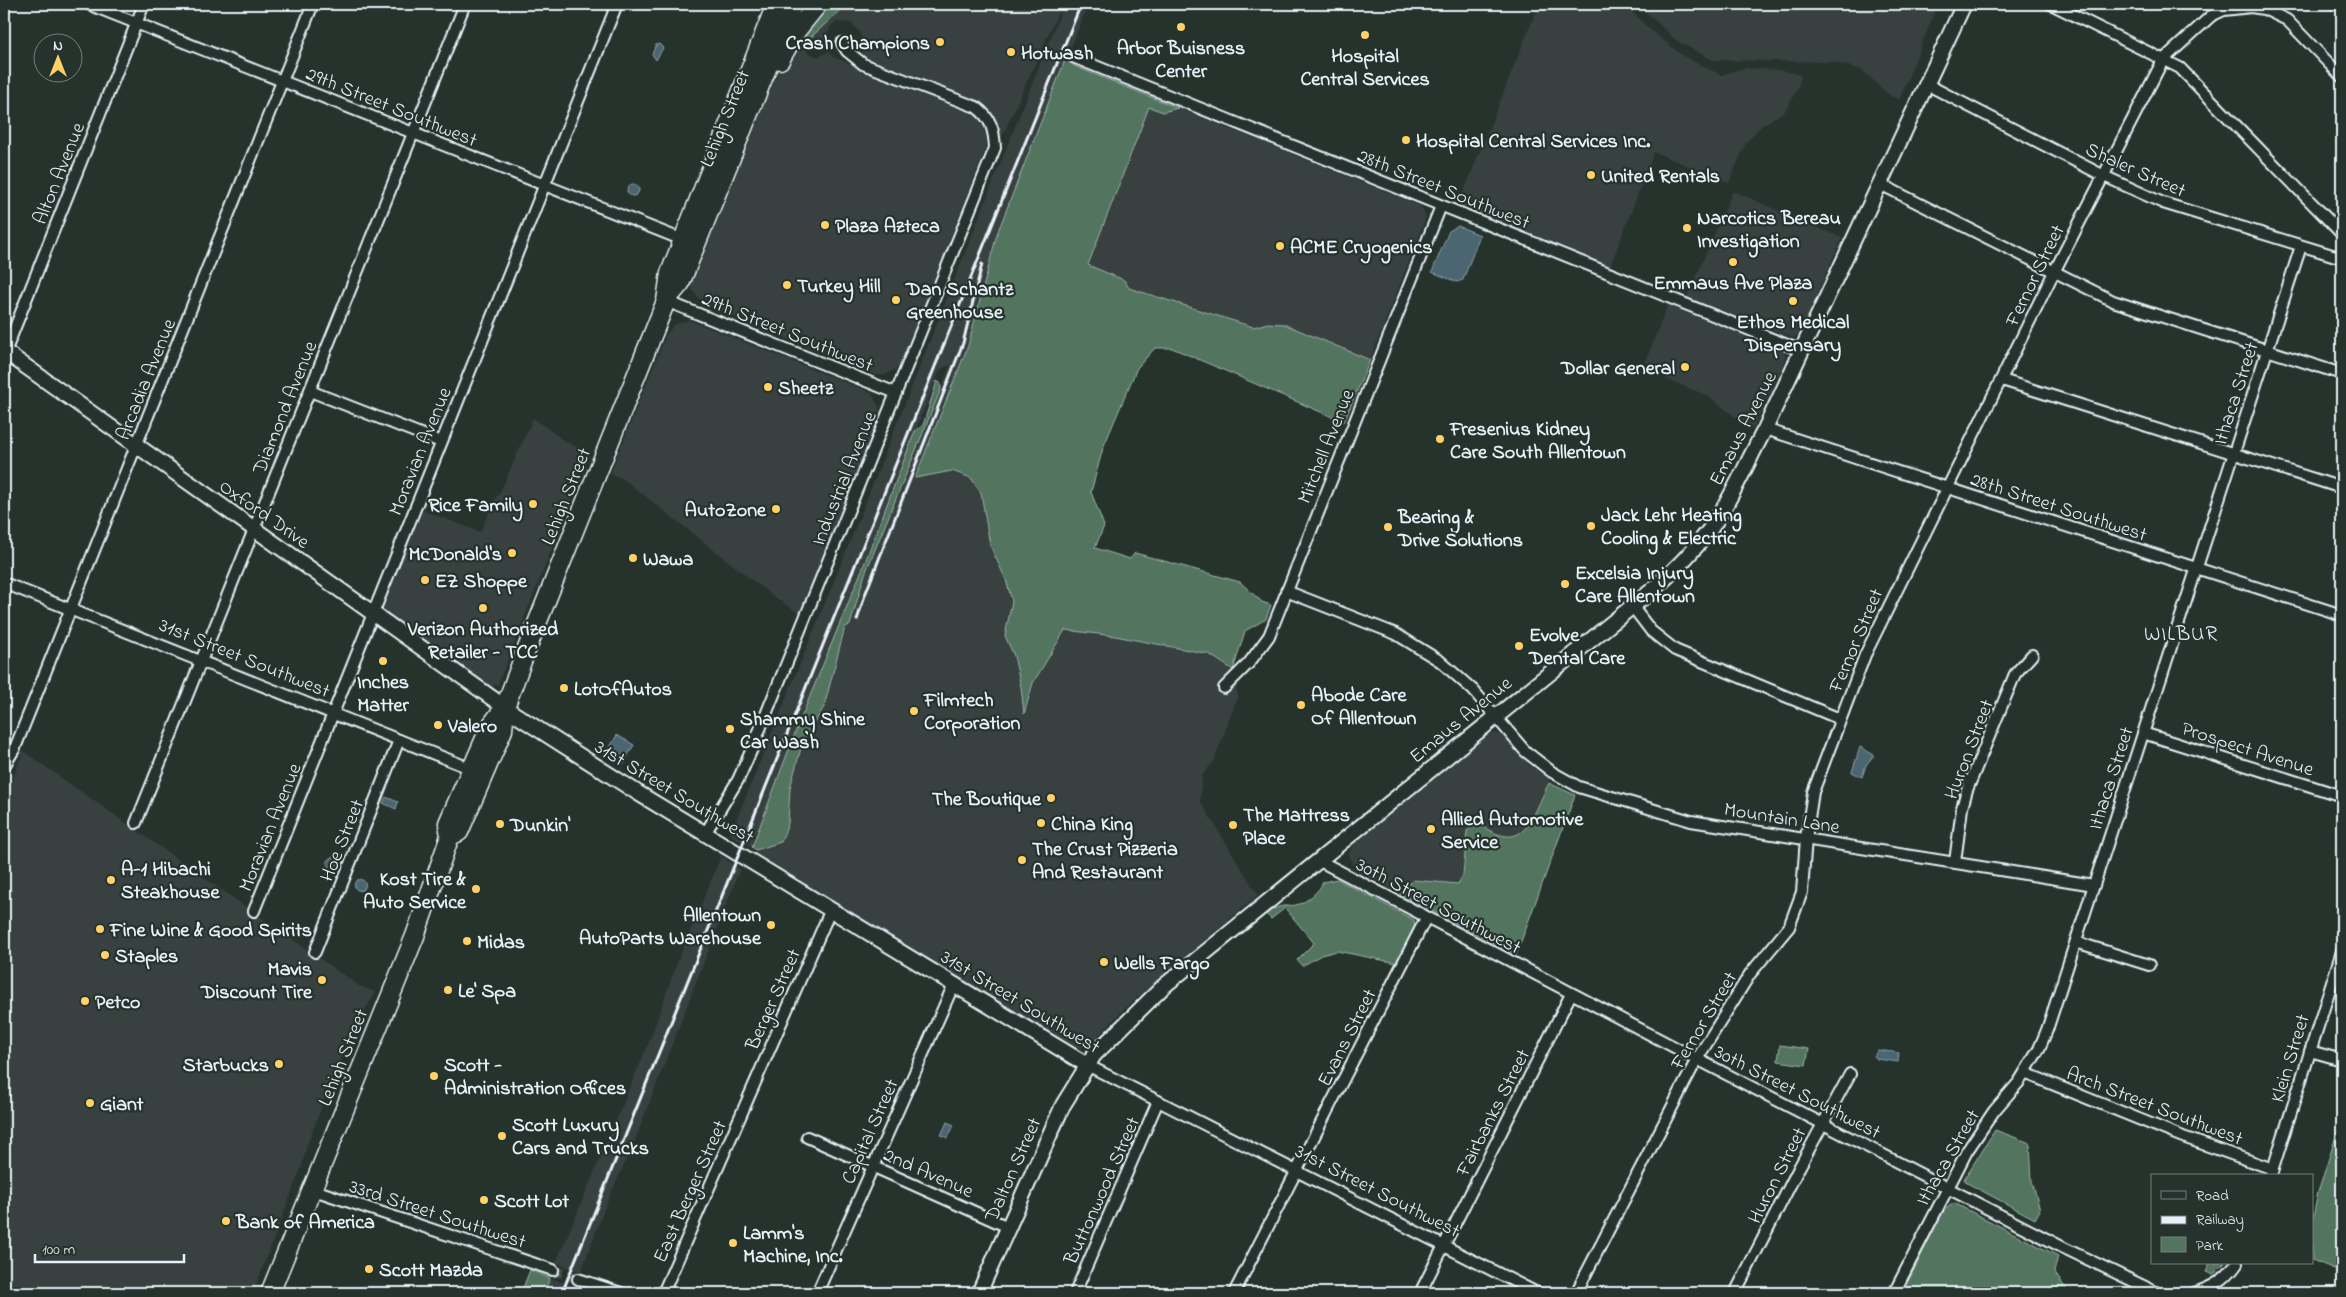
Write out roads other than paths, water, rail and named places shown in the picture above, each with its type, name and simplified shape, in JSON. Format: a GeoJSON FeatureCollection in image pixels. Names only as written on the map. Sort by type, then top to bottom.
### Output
{"type":"FeatureCollection","features":[{"type":"Feature","properties":{"kind":"highway","name":"Lehigh Street"},"geometry":{"type":"LineString","coordinates":[[270,1293],[415,936],[450,836],[448,823],[490,727],[505,707],[666,301],[670,272],[776,4]]}},
{"type":"Feature","properties":{"kind":"highway","name":"Lehigh Street"},"geometry":{"type":"LineString","coordinates":[[666,301],[680,284],[793,4]]}},
{"type":"Feature","properties":{"kind":"highway"},"geometry":{"type":"LineString","coordinates":[[745,124],[787,46],[818,4]]}},
{"type":"Feature","properties":{"kind":"highway","name":"Lehigh Street"},"geometry":{"type":"LineString","coordinates":[[450,836],[459,832],[489,763],[503,730],[505,707]]}},
{"type":"Feature","properties":{"kind":"main road","name":"Emaus Avenue"},"geometry":{"type":"LineString","coordinates":[[1087,1065],[1121,1026],[1164,986],[1668,576],[1712,526],[1736,486],[1765,429],[1964,4]]}},
{"type":"Feature","properties":{"kind":"main road","name":"Oxford Drive"},"geometry":{"type":"LineString","coordinates":[[4,352],[505,707]]}},
{"type":"Feature","properties":{"kind":"main road","name":"31st Street Southwest"},"geometry":{"type":"LineString","coordinates":[[505,707],[596,767],[706,832],[1087,1065]]}},
{"type":"Feature","properties":{"kind":"main road","name":"Dalton Street"},"geometry":{"type":"LineString","coordinates":[[979,1293],[1063,1105],[1087,1065]]}},
{"type":"Feature","properties":{"kind":"street","name":"29th Street Southwest"},"geometry":{"type":"LineString","coordinates":[[88,4],[683,240]]}},
{"type":"Feature","properties":{"kind":"street","name":"Alton Avenue"},"geometry":{"type":"LineString","coordinates":[[4,352],[144,4]]}},
{"type":"Feature","properties":{"kind":"street","name":"Arcadia Avenue"},"geometry":{"type":"LineString","coordinates":[[4,766],[14,748],[71,610],[313,4]]}},
{"type":"Feature","properties":{"kind":"street","name":"Diamond Avenue"},"geometry":{"type":"LineString","coordinates":[[136,824],[465,4]]}},
{"type":"Feature","properties":{"kind":"street","name":"Moravian Avenue"},"geometry":{"type":"LineString","coordinates":[[254,911],[616,4]]}},
{"type":"Feature","properties":{"kind":"street"},"geometry":{"type":"LineString","coordinates":[[2051,4],[2180,68],[2342,234]]}},
{"type":"Feature","properties":{"kind":"street","name":"Fernor Street"},"geometry":{"type":"LineString","coordinates":[[1576,1293],[1697,1059],[1750,974],[1789,927],[1802,892],[1811,800],[1818,773],[1880,622],[2055,271],[2163,60],[2212,16],[2237,7],[2258,8],[2277,14],[2292,25],[2342,76]]}},
{"type":"Feature","properties":{"kind":"street","name":"Industrial Avenue"},"geometry":{"type":"LineString","coordinates":[[706,832],[738,780],[752,749],[995,148],[994,131],[987,115],[976,107],[863,64],[855,59],[842,43]]}},
{"type":"Feature","properties":{"kind":"street","name":"28th Street Southwest"},"geometry":{"type":"LineString","coordinates":[[1073,57],[1802,351]]}},
{"type":"Feature","properties":{"kind":"street","name":"Shaler Street"},"geometry":{"type":"LineString","coordinates":[[1926,84],[2104,176],[2163,203],[2342,258]]}},
{"type":"Feature","properties":{"kind":"street"},"geometry":{"type":"LineString","coordinates":[[1880,184],[2113,301],[2342,374]]}},
{"type":"Feature","properties":{"kind":"street","name":"Mitchell Avenue"},"geometry":{"type":"LineString","coordinates":[[1224,688],[1250,663],[1269,636],[1441,206]]}},
{"type":"Feature","properties":{"kind":"street","name":"Ithaca Street"},"geometry":{"type":"LineString","coordinates":[[1894,1293],[1948,1187],[1981,1129],[2025,1073],[2048,1030],[2302,246]]}},
{"type":"Feature","properties":{"kind":"street","name":"29th Street Southwest"},"geometry":{"type":"LineString","coordinates":[[666,301],[896,393]]}},
{"type":"Feature","properties":{"kind":"street"},"geometry":{"type":"LineString","coordinates":[[2002,380],[2342,488]]}},
{"type":"Feature","properties":{"kind":"street"},"geometry":{"type":"LineString","coordinates":[[310,390],[441,442]]}},
{"type":"Feature","properties":{"kind":"street","name":"28th Street Southwest"},"geometry":{"type":"LineString","coordinates":[[1765,429],[2342,615]]}},
{"type":"Feature","properties":{"kind":"street","name":"31st Street Southwest"},"geometry":{"type":"LineString","coordinates":[[4,583],[472,769]]}},
{"type":"Feature","properties":{"kind":"street"},"geometry":{"type":"LineString","coordinates":[[1286,591],[1373,625],[1419,647],[1460,678],[1495,716]]}},
{"type":"Feature","properties":{"kind":"street"},"geometry":{"type":"LineString","coordinates":[[1632,606],[1651,631],[1676,650],[1840,719]]}},
{"type":"Feature","properties":{"kind":"street","name":"Huron Street"},"geometry":{"type":"LineString","coordinates":[[1955,862],[1962,808],[1967,790],[2015,674],[2032,655]]}},
{"type":"Feature","properties":{"kind":"street","name":"Mountain Lane"},"geometry":{"type":"LineString","coordinates":[[1495,716],[1536,761],[1579,787],[1691,821],[2094,885]]}},
{"type":"Feature","properties":{"kind":"street","name":"Prospect Avenue"},"geometry":{"type":"LineString","coordinates":[[2143,733],[2342,796]]}},
{"type":"Feature","properties":{"kind":"street","name":"Hoe Street"},"geometry":{"type":"LineString","coordinates":[[314,952],[400,740]]}},
{"type":"Feature","properties":{"kind":"street","name":"30th Street Southwest"},"geometry":{"type":"LineString","coordinates":[[1318,860],[1697,1059],[2064,1248],[2158,1293]]}},
{"type":"Feature","properties":{"kind":"street","name":"Berger Street"},"geometry":{"type":"LineString","coordinates":[[746,1104],[831,909]]}},
{"type":"Feature","properties":{"kind":"street","name":"Evans Street"},"geometry":{"type":"LineString","coordinates":[[1234,1293],[1426,918]]}},
{"type":"Feature","properties":{"kind":"street"},"geometry":{"type":"LineString","coordinates":[[2076,942],[2149,965]]}},
{"type":"Feature","properties":{"kind":"street","name":"Klein Street"},"geometry":{"type":"LineString","coordinates":[[2271,1172],[2342,951]]}},
{"type":"Feature","properties":{"kind":"street","name":"Capital Street"},"geometry":{"type":"LineString","coordinates":[[817,1293],[954,984]]}},
{"type":"Feature","properties":{"kind":"street","name":"Fairbanks Street"},"geometry":{"type":"LineString","coordinates":[[1420,1293],[1571,994]]}},
{"type":"Feature","properties":{"kind":"street"},"geometry":{"type":"LineString","coordinates":[[2310,1051],[2342,1060]]}},
{"type":"Feature","properties":{"kind":"street","name":"31st Street Southwest"},"geometry":{"type":"LineString","coordinates":[[1087,1065],[1537,1293]]}},
{"type":"Feature","properties":{"kind":"street","name":"Arch Street Southwest"},"geometry":{"type":"LineString","coordinates":[[2025,1073],[2271,1172]]}},
{"type":"Feature","properties":{"kind":"street","name":"Huron Street"},"geometry":{"type":"LineString","coordinates":[[1735,1293],[1822,1123],[1850,1074]]}},
{"type":"Feature","properties":{"kind":"street","name":"Buttonwood Street"},"geometry":{"type":"LineString","coordinates":[[1075,1293],[1158,1101]]}},
{"type":"Feature","properties":{"kind":"street","name":"East Berger Street"},"geometry":{"type":"LineString","coordinates":[[663,1293],[746,1104]]}},
{"type":"Feature","properties":{"kind":"street","name":"2nd Avenue"},"geometry":{"type":"LineString","coordinates":[[807,1137],[1008,1227]]}},
{"type":"Feature","properties":{"kind":"street","name":"33rd Street Southwest"},"geometry":{"type":"LineString","coordinates":[[311,1190],[553,1270]]}},
{"type":"Feature","properties":{"kind":"street"},"geometry":{"type":"LineString","coordinates":[[2194,1293],[2216,1285],[2229,1274],[2236,1264]]}},
{"type":"Feature","properties":{"kind":"street"},"geometry":{"type":"LineString","coordinates":[[578,1279],[621,1293]]}},
{"type":"Feature","properties":{"kind":"water"},"geometry":{"type":"Polygon","coordinates":[[[659,44],[663,48],[656,60],[652,54],[656,45],[659,44]]]}},
{"type":"Feature","properties":{"kind":"water"},"geometry":{"type":"Polygon","coordinates":[[[631,184],[635,184],[639,190],[635,196],[631,196],[627,192],[627,188],[631,184]]]}},
{"type":"Feature","properties":{"kind":"water"},"geometry":{"type":"Polygon","coordinates":[[[1458,226],[1480,235],[1463,280],[1457,282],[1432,272],[1449,231],[1458,226]]]}},
{"type":"Feature","properties":{"kind":"water"},"geometry":{"type":"Polygon","coordinates":[[[617,735],[634,745],[623,764],[606,754],[617,735]]]}},
{"type":"Feature","properties":{"kind":"water"},"geometry":{"type":"Polygon","coordinates":[[[1860,747],[1874,755],[1866,765],[1862,777],[1852,772],[1860,747]]]}},
{"type":"Feature","properties":{"kind":"water"},"geometry":{"type":"Polygon","coordinates":[[[386,797],[398,802],[396,809],[383,803],[386,797]]]}},
{"type":"Feature","properties":{"kind":"water"},"geometry":{"type":"Polygon","coordinates":[[[333,857],[339,863],[333,869],[327,863],[333,857]]]}},
{"type":"Feature","properties":{"kind":"water"},"geometry":{"type":"Polygon","coordinates":[[[360,879],[366,885],[360,891],[354,885],[360,879]]]}},
{"type":"Feature","properties":{"kind":"water"},"geometry":{"type":"Polygon","coordinates":[[[1878,1050],[1899,1053],[1898,1062],[1877,1059],[1874,1056],[1878,1050]]]}},
{"type":"Feature","properties":{"kind":"water"},"geometry":{"type":"Polygon","coordinates":[[[947,1122],[954,1125],[948,1138],[941,1135],[947,1122]]]}},
{"type":"Feature","properties":{"kind":"tunnel"},"geometry":{"type":"LineString","coordinates":[[553,1270],[578,1279]]}},
{"type":"Feature","properties":{"kind":"railway"},"geometry":{"type":"LineString","coordinates":[[562,1293],[1081,4]]}},
{"type":"Feature","properties":{"kind":"railway"},"geometry":{"type":"LineString","coordinates":[[857,620],[963,343],[982,264]]}},
{"type":"Feature","properties":{"kind":"place","name":"Arbor Buisness Center"},"geometry":{"type":"Point","coordinates":[1181,27]}},
{"type":"Feature","properties":{"kind":"place","name":"Hospital Central Services"},"geometry":{"type":"Point","coordinates":[1365,35]}},
{"type":"Feature","properties":{"kind":"place","name":"Crash Champions"},"geometry":{"type":"Point","coordinates":[940,42]}},
{"type":"Feature","properties":{"kind":"place","name":"Hotwash"},"geometry":{"type":"Point","coordinates":[1011,52]}},
{"type":"Feature","properties":{"kind":"place","name":"Hospital Central Services Inc."},"geometry":{"type":"Point","coordinates":[1406,140]}},
{"type":"Feature","properties":{"kind":"place","name":"United Rentals"},"geometry":{"type":"Point","coordinates":[1591,175]}},
{"type":"Feature","properties":{"kind":"place","name":"Plaza Azteca"},"geometry":{"type":"Point","coordinates":[825,225]}},
{"type":"Feature","properties":{"kind":"place","name":"Narcotics Bereau Investigation"},"geometry":{"type":"Point","coordinates":[1687,228]}},
{"type":"Feature","properties":{"kind":"place","name":"ACME Cryogenics"},"geometry":{"type":"Point","coordinates":[1280,246]}},
{"type":"Feature","properties":{"kind":"place","name":"Emmaus Ave Plaza"},"geometry":{"type":"Point","coordinates":[1733,262]}},
{"type":"Feature","properties":{"kind":"place","name":"Turkey Hill"},"geometry":{"type":"Point","coordinates":[787,285]}},
{"type":"Feature","properties":{"kind":"place","name":"Dan Schantz Greenhouse"},"geometry":{"type":"Point","coordinates":[896,300]}},
{"type":"Feature","properties":{"kind":"place","name":"Ethos Medical Dispensary"},"geometry":{"type":"Point","coordinates":[1793,301]}},
{"type":"Feature","properties":{"kind":"place","name":"Dollar General"},"geometry":{"type":"Point","coordinates":[1685,367]}},
{"type":"Feature","properties":{"kind":"place","name":"Sheetz"},"geometry":{"type":"Point","coordinates":[768,387]}},
{"type":"Feature","properties":{"kind":"place","name":"Fresenius Kidney Care South Allentown"},"geometry":{"type":"Point","coordinates":[1440,439]}},
{"type":"Feature","properties":{"kind":"place","name":"Rice Family"},"geometry":{"type":"Point","coordinates":[533,504]}},
{"type":"Feature","properties":{"kind":"place","name":"AutoZone"},"geometry":{"type":"Point","coordinates":[776,509]}},
{"type":"Feature","properties":{"kind":"place","name":"Jack Lehr Heating Cooling & Electric"},"geometry":{"type":"Point","coordinates":[1591,526]}},
{"type":"Feature","properties":{"kind":"place","name":"Bearing & Drive Solutions"},"geometry":{"type":"Point","coordinates":[1388,527]}},
{"type":"Feature","properties":{"kind":"place","name":"McDonald's"},"geometry":{"type":"Point","coordinates":[512,553]}},
{"type":"Feature","properties":{"kind":"place","name":"Wawa"},"geometry":{"type":"Point","coordinates":[633,558]}},
{"type":"Feature","properties":{"kind":"place","name":"EZ Shoppe"},"geometry":{"type":"Point","coordinates":[425,580]}},
{"type":"Feature","properties":{"kind":"place","name":"Excelsia Injury Care Allentown"},"geometry":{"type":"Point","coordinates":[1565,584]}},
{"type":"Feature","properties":{"kind":"place","name":"Verizon Authorized Retailer - TCC"},"geometry":{"type":"Point","coordinates":[483,608]}},
{"type":"Feature","properties":{"kind":"place","name":"Evolve Dental Care"},"geometry":{"type":"Point","coordinates":[1519,646]}},
{"type":"Feature","properties":{"kind":"place","name":"Inches Matter"},"geometry":{"type":"Point","coordinates":[383,661]}},
{"type":"Feature","properties":{"kind":"place","name":"LotOfAutos"},"geometry":{"type":"Point","coordinates":[564,688]}},
{"type":"Feature","properties":{"kind":"place","name":"Abode Care Of Allentown"},"geometry":{"type":"Point","coordinates":[1301,705]}},
{"type":"Feature","properties":{"kind":"place","name":"Filmtech Corporation"},"geometry":{"type":"Point","coordinates":[914,711]}},
{"type":"Feature","properties":{"kind":"place","name":"Valero"},"geometry":{"type":"Point","coordinates":[438,725]}},
{"type":"Feature","properties":{"kind":"place","name":"Shammy Shine Car Wash"},"geometry":{"type":"Point","coordinates":[730,729]}},
{"type":"Feature","properties":{"kind":"place","name":"The Boutique"},"geometry":{"type":"Point","coordinates":[1051,798]}},
{"type":"Feature","properties":{"kind":"place","name":"China King"},"geometry":{"type":"Point","coordinates":[1041,823]}},
{"type":"Feature","properties":{"kind":"place","name":"Dunkin'"},"geometry":{"type":"Point","coordinates":[500,824]}},
{"type":"Feature","properties":{"kind":"place","name":"The Mattress Place"},"geometry":{"type":"Point","coordinates":[1233,825]}},
{"type":"Feature","properties":{"kind":"place","name":"Allied Automotive Service"},"geometry":{"type":"Point","coordinates":[1431,829]}},
{"type":"Feature","properties":{"kind":"place","name":"The Crust Pizzeria And Restaurant"},"geometry":{"type":"Point","coordinates":[1022,860]}},
{"type":"Feature","properties":{"kind":"place","name":"A-1 Hibachi Steakhouse"},"geometry":{"type":"Point","coordinates":[111,880]}},
{"type":"Feature","properties":{"kind":"place","name":"Kost Tire & Auto Service"},"geometry":{"type":"Point","coordinates":[476,889]}},
{"type":"Feature","properties":{"kind":"place","name":"Allentown AutoParts Warehouse"},"geometry":{"type":"Point","coordinates":[771,925]}},
{"type":"Feature","properties":{"kind":"place","name":"Fine Wine & Good Spirits"},"geometry":{"type":"Point","coordinates":[100,929]}},
{"type":"Feature","properties":{"kind":"place","name":"Midas"},"geometry":{"type":"Point","coordinates":[467,941]}},
{"type":"Feature","properties":{"kind":"place","name":"Staples"},"geometry":{"type":"Point","coordinates":[105,955]}},
{"type":"Feature","properties":{"kind":"place","name":"Wells Fargo"},"geometry":{"type":"Point","coordinates":[1104,962]}},
{"type":"Feature","properties":{"kind":"place","name":"Mavis Discount Tire"},"geometry":{"type":"Point","coordinates":[322,980]}},
{"type":"Feature","properties":{"kind":"place","name":"Le' Spa"},"geometry":{"type":"Point","coordinates":[448,990]}},
{"type":"Feature","properties":{"kind":"place","name":"Petco"},"geometry":{"type":"Point","coordinates":[85,1001]}},
{"type":"Feature","properties":{"kind":"place","name":"Starbucks"},"geometry":{"type":"Point","coordinates":[279,1064]}},
{"type":"Feature","properties":{"kind":"place","name":"Scott - Administration Offices"},"geometry":{"type":"Point","coordinates":[434,1076]}},
{"type":"Feature","properties":{"kind":"place","name":"Giant"},"geometry":{"type":"Point","coordinates":[90,1103]}},
{"type":"Feature","properties":{"kind":"place","name":"Scott Luxury Cars and Trucks"},"geometry":{"type":"Point","coordinates":[502,1136]}},
{"type":"Feature","properties":{"kind":"place","name":"Scott Lot"},"geometry":{"type":"Point","coordinates":[484,1200]}},
{"type":"Feature","properties":{"kind":"place","name":"Bank of America"},"geometry":{"type":"Point","coordinates":[226,1221]}},
{"type":"Feature","properties":{"kind":"place","name":"Lamm's Machine, Inc."},"geometry":{"type":"Point","coordinates":[733,1243]}},
{"type":"Feature","properties":{"kind":"place","name":"Scott Mazda"},"geometry":{"type":"Point","coordinates":[369,1269]}},
{"type":"Feature","properties":{"kind":"district","name":"WILBUR"},"geometry":{"type":"Point","coordinates":[2181,633]}}]}
